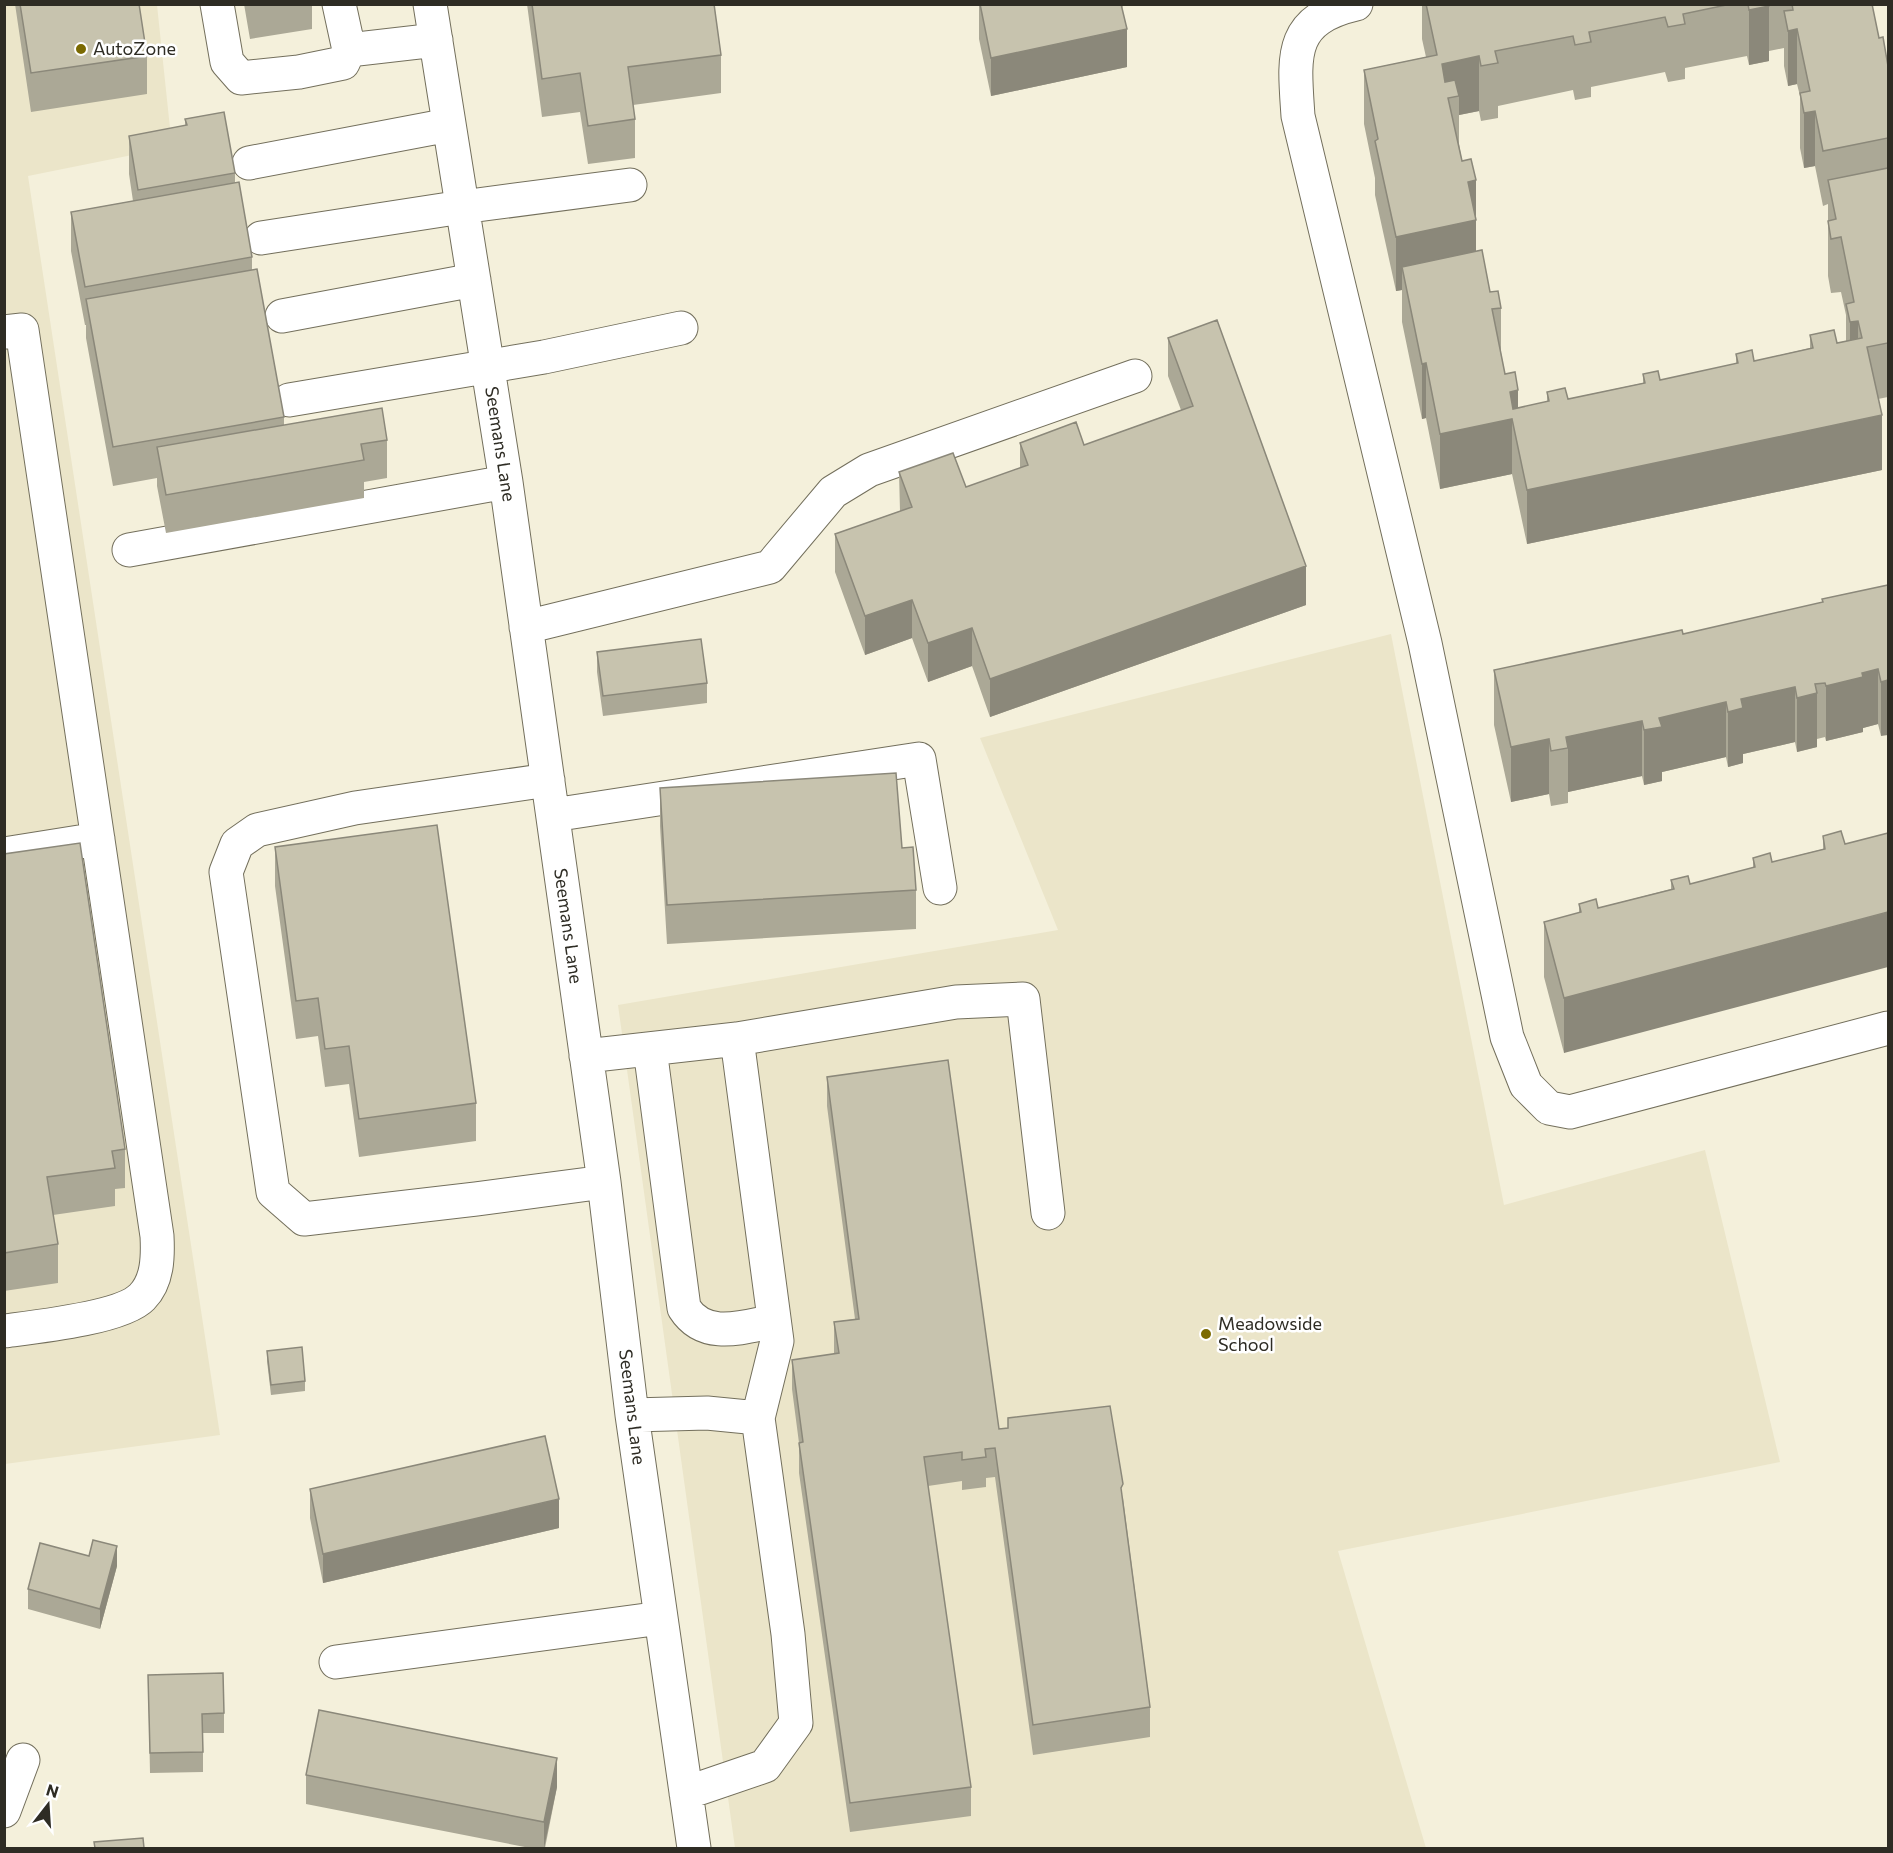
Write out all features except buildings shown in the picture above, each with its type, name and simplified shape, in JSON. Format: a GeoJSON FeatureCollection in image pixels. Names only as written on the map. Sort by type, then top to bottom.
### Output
{"type":"FeatureCollection","features":[{"type":"Feature","properties":{"kind":"street"},"geometry":{"type":"LineString","coordinates":[[217,4],[227,62],[241,78],[299,72],[343,63],[350,50],[339,4]]}},
{"type":"Feature","properties":{"kind":"street","name":"Seemans Lane"},"geometry":{"type":"LineString","coordinates":[[430,4],[506,482],[604,1182],[632,1415],[694,1848]]}},
{"type":"Feature","properties":{"kind":"street"},"geometry":{"type":"LineString","coordinates":[[1356,4],[1319,17],[1304,31],[1298,53],[1296,80],[1298,116],[1425,643],[1506,1037],[1526,1085],[1549,1108],[1570,1112],[1888,1028]]}},
{"type":"Feature","properties":{"kind":"street"},"geometry":{"type":"LineString","coordinates":[[350,50],[436,40]]}},
{"type":"Feature","properties":{"kind":"street"},"geometry":{"type":"LineString","coordinates":[[249,163],[449,125]]}},
{"type":"Feature","properties":{"kind":"street"},"geometry":{"type":"LineString","coordinates":[[261,238],[462,207],[630,185]]}},
{"type":"Feature","properties":{"kind":"street"},"geometry":{"type":"LineString","coordinates":[[282,316],[474,280]]}},
{"type":"Feature","properties":{"kind":"street"},"geometry":{"type":"LineString","coordinates":[[289,400],[544,357],[681,328]]}},
{"type":"Feature","properties":{"kind":"street"},"geometry":{"type":"LineString","coordinates":[[4,332],[22,330],[158,1236],[158,1258],[153,1280],[142,1297],[123,1308],[81,1320],[4,1331]]}},
{"type":"Feature","properties":{"kind":"street"},"geometry":{"type":"LineString","coordinates":[[526,627],[770,567],[833,492],[868,470],[1135,376]]}},
{"type":"Feature","properties":{"kind":"street"},"geometry":{"type":"LineString","coordinates":[[129,550],[506,482]]}},
{"type":"Feature","properties":{"kind":"street"},"geometry":{"type":"LineString","coordinates":[[553,815],[920,759],[940,888]]}},
{"type":"Feature","properties":{"kind":"street"},"geometry":{"type":"LineString","coordinates":[[548,780],[356,808],[257,830],[237,844],[226,872],[273,1192],[304,1218],[604,1182]]}},
{"type":"Feature","properties":{"kind":"street"},"geometry":{"type":"LineString","coordinates":[[4,854],[98,839]]}},
{"type":"Feature","properties":{"kind":"street"},"geometry":{"type":"LineString","coordinates":[[586,1056],[737,1038],[956,1002],[1023,999],[1048,1213]]}},
{"type":"Feature","properties":{"kind":"street"},"geometry":{"type":"LineString","coordinates":[[686,1793],[765,1766],[796,1723],[788,1634],[758,1418],[777,1341],[737,1038]]}},
{"type":"Feature","properties":{"kind":"street"},"geometry":{"type":"LineString","coordinates":[[650,1049],[684,1308],[691,1319],[702,1325],[724,1330],[774,1321]]}},
{"type":"Feature","properties":{"kind":"street"},"geometry":{"type":"LineString","coordinates":[[632,1415],[707,1413],[758,1418]]}},
{"type":"Feature","properties":{"kind":"street"},"geometry":{"type":"LineString","coordinates":[[336,1662],[661,1618]]}},
{"type":"Feature","properties":{"kind":"street"},"geometry":{"type":"LineString","coordinates":[[4,1811],[23,1760]]}},
{"type":"Feature","properties":{"kind":"shaded area"},"geometry":{"type":"Polygon","coordinates":[[[4,5],[157,5],[172,147],[28,176],[220,1435],[5,1464],[4,5]]]}},
{"type":"Feature","properties":{"kind":"shaded area","name":"Meadowside School"},"geometry":{"type":"Polygon","coordinates":[[[1391,634],[1504,1205],[1705,1150],[1780,1462],[1338,1551],[1426,1848],[735,1848],[618,1005],[1058,930],[980,738],[1391,634]]]}},
{"type":"Feature","properties":{"kind":"place","name":"AutoZone"},"geometry":{"type":"Point","coordinates":[81,49]}},
{"type":"Feature","properties":{"kind":"place","name":"Meadowside School"},"geometry":{"type":"Point","coordinates":[1206,1334]}}]}
